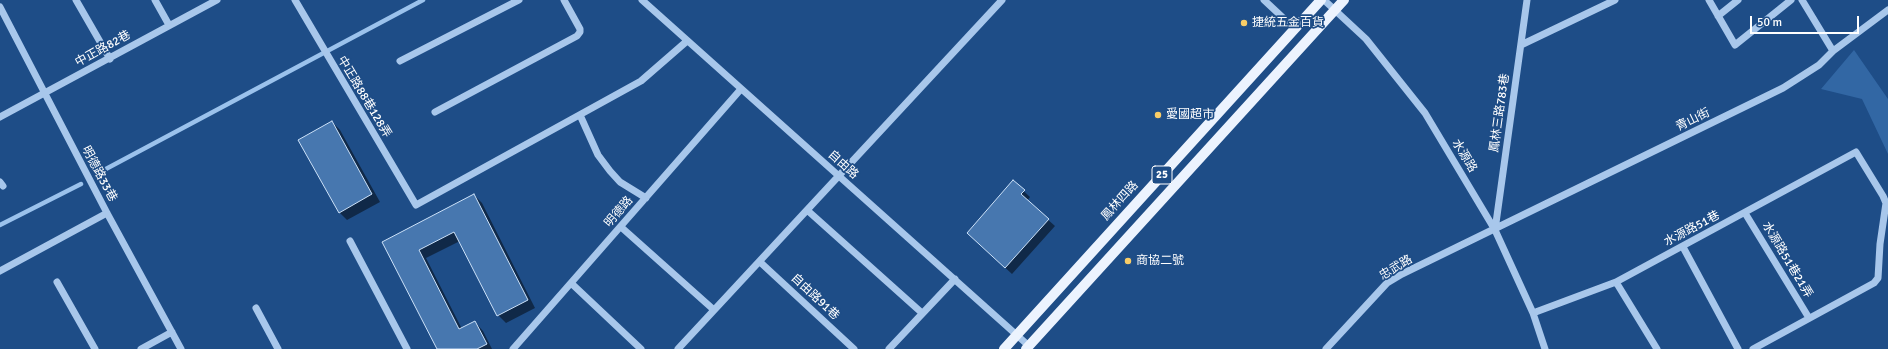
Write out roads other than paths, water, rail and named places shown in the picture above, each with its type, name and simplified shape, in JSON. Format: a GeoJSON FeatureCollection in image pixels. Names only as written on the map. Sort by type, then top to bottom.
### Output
{"type":"FeatureCollection","features":[{"type":"Feature","properties":{"kind":"main road","name":"鳳林四路"},"geometry":{"type":"LineString","coordinates":[[1004,349],[1321,0]]}},
{"type":"Feature","properties":{"kind":"main road","name":"25"},"geometry":{"type":"LineString","coordinates":[[1027,347],[1344,0]]}},
{"type":"Feature","properties":{"kind":"street"},"geometry":{"type":"LineString","coordinates":[[76,0],[110,59]]}},
{"type":"Feature","properties":{"kind":"street"},"geometry":{"type":"LineString","coordinates":[[155,0],[169,25]]}},
{"type":"Feature","properties":{"kind":"street","name":"中正路82巷"},"geometry":{"type":"LineString","coordinates":[[0,117],[217,0]]}},
{"type":"Feature","properties":{"kind":"street","name":"中正路88巷128弄"},"geometry":{"type":"LineString","coordinates":[[295,0],[416,205],[580,115]]}},
{"type":"Feature","properties":{"kind":"street"},"geometry":{"type":"LineString","coordinates":[[400,60],[519,0]]}},
{"type":"Feature","properties":{"kind":"street"},"geometry":{"type":"LineString","coordinates":[[434,112],[577,36],[580,29],[564,0]]}},
{"type":"Feature","properties":{"kind":"street","name":"自由路"},"geometry":{"type":"LineString","coordinates":[[642,0],[1017,334],[1027,347]]}},
{"type":"Feature","properties":{"kind":"street"},"geometry":{"type":"LineString","coordinates":[[678,349],[1002,0]]}},
{"type":"Feature","properties":{"kind":"street"},"geometry":{"type":"LineString","coordinates":[[1264,0],[1294,29]]}},
{"type":"Feature","properties":{"kind":"street","name":"水源路"},"geometry":{"type":"LineString","coordinates":[[1324,0],[1366,39],[1425,113],[1495,230],[1533,312],[1545,349]]}},
{"type":"Feature","properties":{"kind":"street","name":"鳳林三路783巷"},"geometry":{"type":"LineString","coordinates":[[1495,230],[1527,0]]}},
{"type":"Feature","properties":{"kind":"street"},"geometry":{"type":"LineString","coordinates":[[1521,45],[1615,0]]}},
{"type":"Feature","properties":{"kind":"street"},"geometry":{"type":"LineString","coordinates":[[1709,0],[1735,45],[1792,0]]}},
{"type":"Feature","properties":{"kind":"street"},"geometry":{"type":"LineString","coordinates":[[1718,16],[1738,0]]}},
{"type":"Feature","properties":{"kind":"street"},"geometry":{"type":"LineString","coordinates":[[1802,0],[1833,51]]}},
{"type":"Feature","properties":{"kind":"street","name":"明德路33巷"},"geometry":{"type":"LineString","coordinates":[[0,7],[107,213],[181,349]]}},
{"type":"Feature","properties":{"kind":"street","name":"青山街"},"geometry":{"type":"LineString","coordinates":[[1495,230],[1782,88],[1819,65],[1833,51],[1888,10]]}},
{"type":"Feature","properties":{"kind":"street"},"geometry":{"type":"LineString","coordinates":[[646,198],[620,182],[598,155],[580,115],[641,81],[687,41]]}},
{"type":"Feature","properties":{"kind":"street","name":"明德路"},"geometry":{"type":"LineString","coordinates":[[513,349],[741,89]]}},
{"type":"Feature","properties":{"kind":"street","name":"水源路51巷"},"geometry":{"type":"LineString","coordinates":[[1533,312],[1616,282],[1856,152],[1886,203],[1880,244],[1878,278],[1874,283],[1809,318]]}},
{"type":"Feature","properties":{"kind":"street"},"geometry":{"type":"LineString","coordinates":[[807,210],[922,313]]}},
{"type":"Feature","properties":{"kind":"street"},"geometry":{"type":"LineString","coordinates":[[0,271],[107,213]]}},
{"type":"Feature","properties":{"kind":"street","name":"水源路51巷21弄"},"geometry":{"type":"LineString","coordinates":[[1745,213],[1809,318]]}},
{"type":"Feature","properties":{"kind":"street"},"geometry":{"type":"LineString","coordinates":[[621,227],[714,310]]}},
{"type":"Feature","properties":{"kind":"street","name":"忠武路"},"geometry":{"type":"LineString","coordinates":[[1326,349],[1387,283],[1402,274],[1495,230]]}},
{"type":"Feature","properties":{"kind":"street"},"geometry":{"type":"LineString","coordinates":[[350,241],[407,349]]}},
{"type":"Feature","properties":{"kind":"street"},"geometry":{"type":"LineString","coordinates":[[1683,247],[1738,349]]}},
{"type":"Feature","properties":{"kind":"street","name":"自由路91巷"},"geometry":{"type":"LineString","coordinates":[[760,262],[854,349]]}},
{"type":"Feature","properties":{"kind":"street"},"geometry":{"type":"LineString","coordinates":[[890,349],[955,279]]}},
{"type":"Feature","properties":{"kind":"street"},"geometry":{"type":"LineString","coordinates":[[57,282],[95,349]]}},
{"type":"Feature","properties":{"kind":"street"},"geometry":{"type":"LineString","coordinates":[[1616,282],[1657,349]]}},
{"type":"Feature","properties":{"kind":"street"},"geometry":{"type":"LineString","coordinates":[[572,283],[642,349]]}},
{"type":"Feature","properties":{"kind":"street"},"geometry":{"type":"LineString","coordinates":[[256,308],[278,349]]}},
{"type":"Feature","properties":{"kind":"street"},"geometry":{"type":"LineString","coordinates":[[1752,349],[1809,318]]}},
{"type":"Feature","properties":{"kind":"street"},"geometry":{"type":"LineString","coordinates":[[141,349],[172,332]]}},
{"type":"Feature","properties":{"kind":"waterway"},"geometry":{"type":"LineString","coordinates":[[104,170],[423,0]]}},
{"type":"Feature","properties":{"kind":"waterway"},"geometry":{"type":"LineString","coordinates":[[0,225],[81,184]]}},
{"type":"Feature","properties":{"kind":"place","name":"捷統五金百貨"},"geometry":{"type":"Point","coordinates":[1244,23]}},
{"type":"Feature","properties":{"kind":"place","name":"愛國超市"},"geometry":{"type":"Point","coordinates":[1158,115]}},
{"type":"Feature","properties":{"kind":"place","name":"商協二號"},"geometry":{"type":"Point","coordinates":[1128,261]}}]}
